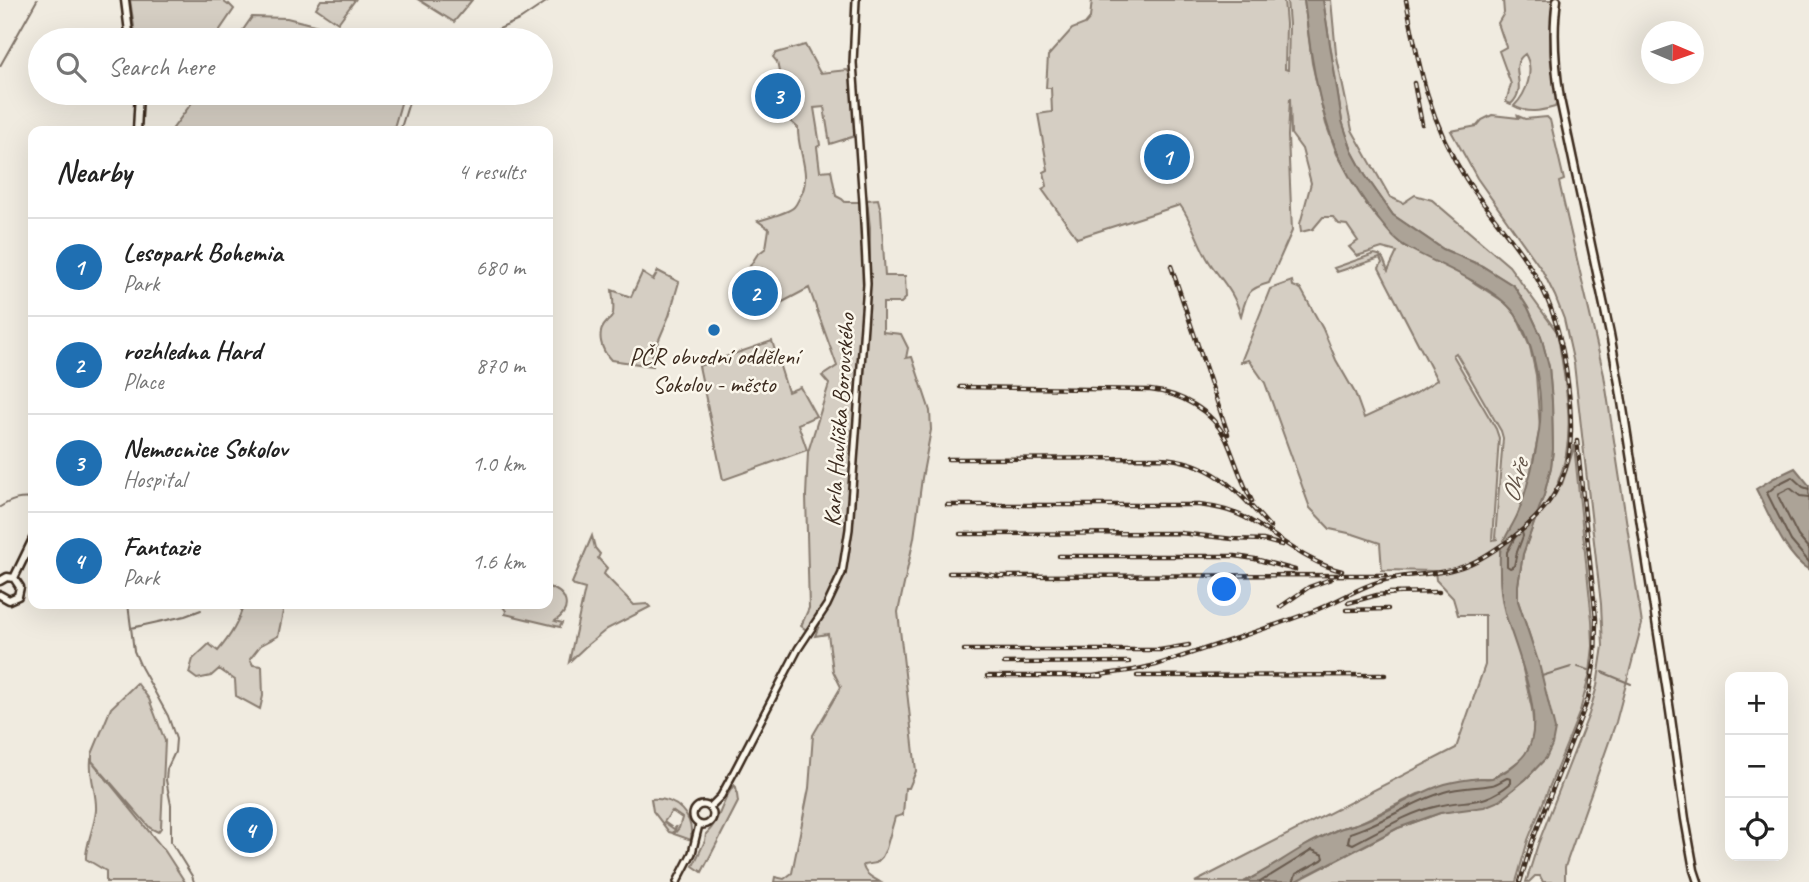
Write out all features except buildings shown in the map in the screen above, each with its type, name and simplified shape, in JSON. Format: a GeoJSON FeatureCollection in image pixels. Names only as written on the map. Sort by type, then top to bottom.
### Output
{"type":"FeatureCollection","features":[{"type":"Feature","properties":{"kind":"main road"},"geometry":{"type":"LineString","coordinates":[[125,0],[128,28]]}},
{"type":"Feature","properties":{"kind":"main road"},"geometry":{"type":"LineString","coordinates":[[1557,0],[1554,33],[1560,99],[1620,389],[1671,711],[1685,819],[1698,882]]}},
{"type":"Feature","properties":{"kind":"main road"},"geometry":{"type":"LineString","coordinates":[[137,126],[138,105]]}},
{"type":"Feature","properties":{"kind":"main road"},"geometry":{"type":"LineString","coordinates":[[14,578],[28,549]]}},
{"type":"Feature","properties":{"kind":"main road"},"geometry":{"type":"LineString","coordinates":[[0,581],[7,577],[14,578],[20,585],[19,595],[11,600],[1,599]]}},
{"type":"Feature","properties":{"kind":"street","name":"Karla Havlíčka Borovského"},"geometry":{"type":"LineString","coordinates":[[710,807],[721,796],[798,649],[827,605],[842,573],[849,529],[867,284],[853,63],[856,0]]}},
{"type":"Feature","properties":{"kind":"street"},"geometry":{"type":"LineString","coordinates":[[702,804],[710,807],[712,821],[699,825],[693,818],[694,809],[702,804]]}},
{"type":"Feature","properties":{"kind":"street"},"geometry":{"type":"LineString","coordinates":[[677,882],[692,853],[699,825]]}},
{"type":"Feature","properties":{"kind":"shaded area"},"geometry":{"type":"Polygon","coordinates":[[[130,0],[225,0],[224,2],[234,9],[221,28],[134,28],[130,0]]]}},
{"type":"Feature","properties":{"kind":"shaded area"},"geometry":{"type":"Polygon","coordinates":[[[321,0],[355,0],[338,23],[316,8],[321,0]]]}},
{"type":"Feature","properties":{"kind":"shaded area"},"geometry":{"type":"Polygon","coordinates":[[[419,0],[472,0],[454,22],[419,0]]]}},
{"type":"Feature","properties":{"kind":"shaded area"},"geometry":{"type":"Polygon","coordinates":[[[1092,0],[1284,0],[1285,69],[1288,70],[1287,0],[1304,0],[1312,63],[1326,124],[1337,154],[1367,205],[1506,303],[1516,315],[1530,347],[1536,375],[1540,428],[1529,481],[1517,517],[1500,550],[1501,589],[1532,709],[1534,733],[1524,757],[1492,778],[1482,778],[1418,794],[1360,823],[1338,829],[1244,882],[1195,882],[1456,748],[1485,665],[1485,615],[1458,615],[1453,598],[1436,580],[1435,571],[1382,570],[1380,543],[1330,529],[1310,508],[1265,383],[1249,360],[1241,362],[1270,289],[1292,281],[1293,286],[1301,289],[1323,329],[1336,360],[1355,393],[1364,418],[1413,395],[1437,380],[1379,268],[1382,263],[1380,258],[1337,272],[1334,268],[1374,254],[1382,258],[1388,271],[1397,252],[1382,248],[1357,256],[1349,247],[1358,241],[1347,225],[1339,224],[1333,217],[1323,217],[1313,229],[1301,232],[1300,224],[1311,183],[1302,149],[1291,134],[1290,98],[1288,136],[1292,231],[1269,283],[1252,290],[1241,316],[1231,293],[1206,256],[1180,205],[1077,238],[1042,189],[1047,186],[1044,172],[1048,170],[1038,114],[1052,112],[1051,88],[1046,88],[1048,56],[1072,29],[1085,24],[1090,18],[1092,0]],[[1456,353],[1453,355],[1499,438],[1492,540],[1498,539],[1495,538],[1503,438],[1456,353]]]}},
{"type":"Feature","properties":{"kind":"shaded area"},"geometry":{"type":"Polygon","coordinates":[[[1323,0],[1331,0],[1336,53],[1352,130],[1390,197],[1403,203],[1415,195],[1432,200],[1509,266],[1557,332],[1567,395],[1569,430],[1564,465],[1558,482],[1562,484],[1574,445],[1593,646],[1590,673],[1580,711],[1528,840],[1516,882],[1295,882],[1398,828],[1440,813],[1499,801],[1546,758],[1531,640],[1518,601],[1523,554],[1544,495],[1553,449],[1549,367],[1541,336],[1514,286],[1482,266],[1443,249],[1393,215],[1365,175],[1352,151],[1342,121],[1323,0]]]}},
{"type":"Feature","properties":{"kind":"shaded area"},"geometry":{"type":"Polygon","coordinates":[[[1503,0],[1552,0],[1550,55],[1557,102],[1555,107],[1529,111],[1514,106],[1523,95],[1528,81],[1529,67],[1525,54],[1517,65],[1519,90],[1511,104],[1506,102],[1511,84],[1499,51],[1506,47],[1498,23],[1504,13],[1503,0]]]}},
{"type":"Feature","properties":{"kind":"shaded area"},"geometry":{"type":"Polygon","coordinates":[[[252,17],[287,18],[323,28],[244,28],[252,17]]]}},
{"type":"Feature","properties":{"kind":"shaded area"},"geometry":{"type":"Polygon","coordinates":[[[805,45],[820,73],[847,70],[851,75],[855,136],[830,144],[824,107],[814,108],[820,145],[817,147],[820,171],[831,170],[836,196],[845,202],[860,202],[864,275],[867,284],[870,281],[870,227],[867,200],[878,199],[885,276],[905,276],[906,298],[901,303],[883,303],[883,332],[901,334],[908,348],[906,358],[912,357],[930,411],[931,430],[914,538],[898,612],[916,771],[909,788],[905,788],[903,815],[895,817],[882,857],[876,863],[863,865],[867,873],[880,882],[774,882],[775,877],[784,879],[792,873],[809,788],[813,735],[841,687],[833,671],[828,634],[815,636],[825,610],[809,632],[801,626],[809,608],[806,496],[808,452],[829,384],[822,376],[837,366],[809,288],[758,315],[743,277],[757,255],[766,248],[769,229],[758,221],[791,209],[804,189],[805,172],[798,128],[789,120],[777,62],[773,57],[776,53],[805,45]]]}},
{"type":"Feature","properties":{"kind":"shaded area"},"geometry":{"type":"Polygon","coordinates":[[[190,105],[401,105],[394,126],[175,126],[190,105]]]}},
{"type":"Feature","properties":{"kind":"shaded area"},"geometry":{"type":"Polygon","coordinates":[[[1492,115],[1519,118],[1518,116],[1525,119],[1547,117],[1550,120],[1564,180],[1559,182],[1604,375],[1642,624],[1616,722],[1565,867],[1565,882],[1543,882],[1540,876],[1535,876],[1526,882],[1597,686],[1603,646],[1601,604],[1574,364],[1564,319],[1542,270],[1477,178],[1451,131],[1477,126],[1492,115]]]}},
{"type":"Feature","properties":{"kind":"shaded area"},"geometry":{"type":"Polygon","coordinates":[[[658,271],[679,282],[669,316],[652,356],[653,366],[611,360],[602,347],[601,332],[613,313],[612,290],[631,297],[642,273],[653,280],[658,271]]]}},
{"type":"Feature","properties":{"kind":"shaded area"},"geometry":{"type":"Polygon","coordinates":[[[772,341],[788,392],[800,387],[816,416],[798,424],[807,450],[723,480],[699,366],[772,341]]]}},
{"type":"Feature","properties":{"kind":"shaded area"},"geometry":{"type":"Polygon","coordinates":[[[592,536],[595,548],[600,554],[598,558],[607,568],[604,574],[634,605],[647,604],[650,607],[607,629],[569,662],[585,589],[572,583],[592,536]]]}},
{"type":"Feature","properties":{"kind":"shaded area"},"geometry":{"type":"Polygon","coordinates":[[[553,589],[563,597],[566,606],[555,621],[562,623],[560,627],[505,614],[505,609],[553,609],[553,589]]]}},
{"type":"Feature","properties":{"kind":"shaded area"},"geometry":{"type":"Polygon","coordinates":[[[242,609],[282,609],[283,612],[278,636],[261,645],[250,659],[253,665],[262,666],[263,696],[260,709],[236,696],[235,680],[219,669],[211,676],[197,679],[189,673],[193,659],[209,644],[218,651],[233,631],[242,609]]]}},
{"type":"Feature","properties":{"kind":"shaded area"},"geometry":{"type":"Polygon","coordinates":[[[137,683],[149,699],[165,741],[161,828],[158,832],[150,828],[92,761],[92,754],[111,708],[137,683]]]}},
{"type":"Feature","properties":{"kind":"shaded area"},"geometry":{"type":"Polygon","coordinates":[[[91,760],[165,851],[185,882],[106,882],[106,871],[86,859],[96,810],[91,760]]]}},
{"type":"Feature","properties":{"kind":"shaded area"},"geometry":{"type":"Polygon","coordinates":[[[734,785],[738,802],[702,872],[693,866],[706,834],[715,823],[734,785]]]}},
{"type":"Feature","properties":{"kind":"shaded area"},"geometry":{"type":"Polygon","coordinates":[[[651,799],[668,801],[681,809],[690,823],[691,840],[674,834],[682,818],[672,811],[664,822],[674,829],[677,826],[673,833],[669,832],[653,811],[651,799]]]}},
{"type":"Feature","properties":{"kind":"water"},"geometry":{"type":"Polygon","coordinates":[[[1304,0],[1323,0],[1342,121],[1352,151],[1365,175],[1393,215],[1443,249],[1482,266],[1514,286],[1541,336],[1549,367],[1553,449],[1544,495],[1523,554],[1518,601],[1539,664],[1555,729],[1546,758],[1499,801],[1484,807],[1440,813],[1398,828],[1294,882],[1244,882],[1337,830],[1369,819],[1429,790],[1444,784],[1501,774],[1525,754],[1531,740],[1533,724],[1528,685],[1505,613],[1500,560],[1500,551],[1517,516],[1525,491],[1539,431],[1539,388],[1529,342],[1509,306],[1483,287],[1398,242],[1357,190],[1332,140],[1324,113],[1312,58],[1304,0]]]}},
{"type":"Feature","properties":{"kind":"water"},"geometry":{"type":"Polygon","coordinates":[[[1795,468],[1809,485],[1809,570],[1800,564],[1785,545],[1756,489],[1795,468]]]}},
{"type":"Feature","properties":{"kind":"waterway"},"geometry":{"type":"LineString","coordinates":[[0,66],[37,0]]}},
{"type":"Feature","properties":{"kind":"waterway"},"geometry":{"type":"LineString","coordinates":[[501,28],[521,19],[549,0]]}},
{"type":"Feature","properties":{"kind":"waterway"},"geometry":{"type":"LineString","coordinates":[[402,126],[408,105]]}},
{"type":"Feature","properties":{"kind":"waterway"},"geometry":{"type":"LineString","coordinates":[[0,507],[28,498]]}},
{"type":"Feature","properties":{"kind":"waterway"},"geometry":{"type":"LineString","coordinates":[[129,609],[134,651],[168,716],[176,739],[175,752],[167,769],[166,780],[171,805],[171,842],[194,882]]}},
{"type":"Feature","properties":{"kind":"waterway"},"geometry":{"type":"LineString","coordinates":[[131,628],[201,610]]}},
{"type":"Feature","properties":{"kind":"waterway"},"geometry":{"type":"LineString","coordinates":[[1542,676],[1571,667]]}},
{"type":"Feature","properties":{"kind":"waterway"},"geometry":{"type":"LineString","coordinates":[[1578,667],[1589,670]]}},
{"type":"Feature","properties":{"kind":"waterway"},"geometry":{"type":"LineString","coordinates":[[1602,672],[1631,684]]}},
{"type":"Feature","properties":{"kind":"railway"},"geometry":{"type":"LineString","coordinates":[[1093,676],[1156,665],[1311,612],[1378,582],[1467,565],[1479,560],[1532,522],[1558,488],[1565,470],[1571,431],[1566,372],[1556,323],[1534,273],[1466,179],[1443,136],[1421,71],[1406,0]]}},
{"type":"Feature","properties":{"kind":"railway"},"geometry":{"type":"LineString","coordinates":[[1414,83],[1422,124]]}},
{"type":"Feature","properties":{"kind":"railway"},"geometry":{"type":"LineString","coordinates":[[1171,266],[1228,434]]}},
{"type":"Feature","properties":{"kind":"railway"},"geometry":{"type":"LineString","coordinates":[[960,387],[1150,390],[1184,399],[1204,412],[1220,429],[1252,501]]}},
{"type":"Feature","properties":{"kind":"railway"},"geometry":{"type":"LineString","coordinates":[[1520,882],[1532,842],[1588,699],[1595,659],[1596,619],[1577,441]]}},
{"type":"Feature","properties":{"kind":"railway"},"geometry":{"type":"LineString","coordinates":[[948,459],[1178,460],[1194,464],[1222,479],[1270,527]]}},
{"type":"Feature","properties":{"kind":"railway"},"geometry":{"type":"LineString","coordinates":[[947,505],[1213,507],[1233,512],[1317,562],[1342,571]]}},
{"type":"Feature","properties":{"kind":"railway"},"geometry":{"type":"LineString","coordinates":[[960,534],[1180,533],[1263,540],[1282,545]]}},
{"type":"Feature","properties":{"kind":"railway"},"geometry":{"type":"LineString","coordinates":[[1059,556],[1235,556],[1295,570]]}},
{"type":"Feature","properties":{"kind":"railway"},"geometry":{"type":"LineString","coordinates":[[949,573],[999,576],[1386,575]]}},
{"type":"Feature","properties":{"kind":"railway"},"geometry":{"type":"LineString","coordinates":[[1280,607],[1309,587],[1331,579]]}},
{"type":"Feature","properties":{"kind":"railway"},"geometry":{"type":"LineString","coordinates":[[1389,593],[1439,592]]}},
{"type":"Feature","properties":{"kind":"railway"},"geometry":{"type":"LineString","coordinates":[[1348,603],[1377,595],[1399,593]]}},
{"type":"Feature","properties":{"kind":"railway"},"geometry":{"type":"LineString","coordinates":[[1346,610],[1388,609]]}},
{"type":"Feature","properties":{"kind":"railway"},"geometry":{"type":"LineString","coordinates":[[964,650],[1160,650],[1189,645]]}},
{"type":"Feature","properties":{"kind":"railway"},"geometry":{"type":"LineString","coordinates":[[1004,663],[1129,662]]}},
{"type":"Feature","properties":{"kind":"railway"},"geometry":{"type":"LineString","coordinates":[[1137,676],[1385,675]]}},
{"type":"Feature","properties":{"kind":"railway"},"geometry":{"type":"LineString","coordinates":[[987,676],[1102,676]]}},
{"type":"Feature","properties":{"kind":"place","name":"Nemocnice Sokolov"},"geometry":{"type":"Point","coordinates":[778,96]}},
{"type":"Feature","properties":{"kind":"place","name":"Lesopark Bohemia"},"geometry":{"type":"Point","coordinates":[1167,157]}},
{"type":"Feature","properties":{"kind":"place","name":"rozhledna Hard"},"geometry":{"type":"Point","coordinates":[755,293]}},
{"type":"Feature","properties":{"kind":"place","name":"PČR obvodní oddělení Sokolov - město"},"geometry":{"type":"Point","coordinates":[714,330]}},
{"type":"Feature","properties":{"kind":"place","name":"Fantazie"},"geometry":{"type":"Point","coordinates":[250,830]}},
{"type":"Feature","properties":{"kind":"water label","name":"Ohře"},"geometry":{"type":"Point","coordinates":[1515,481]}}]}
